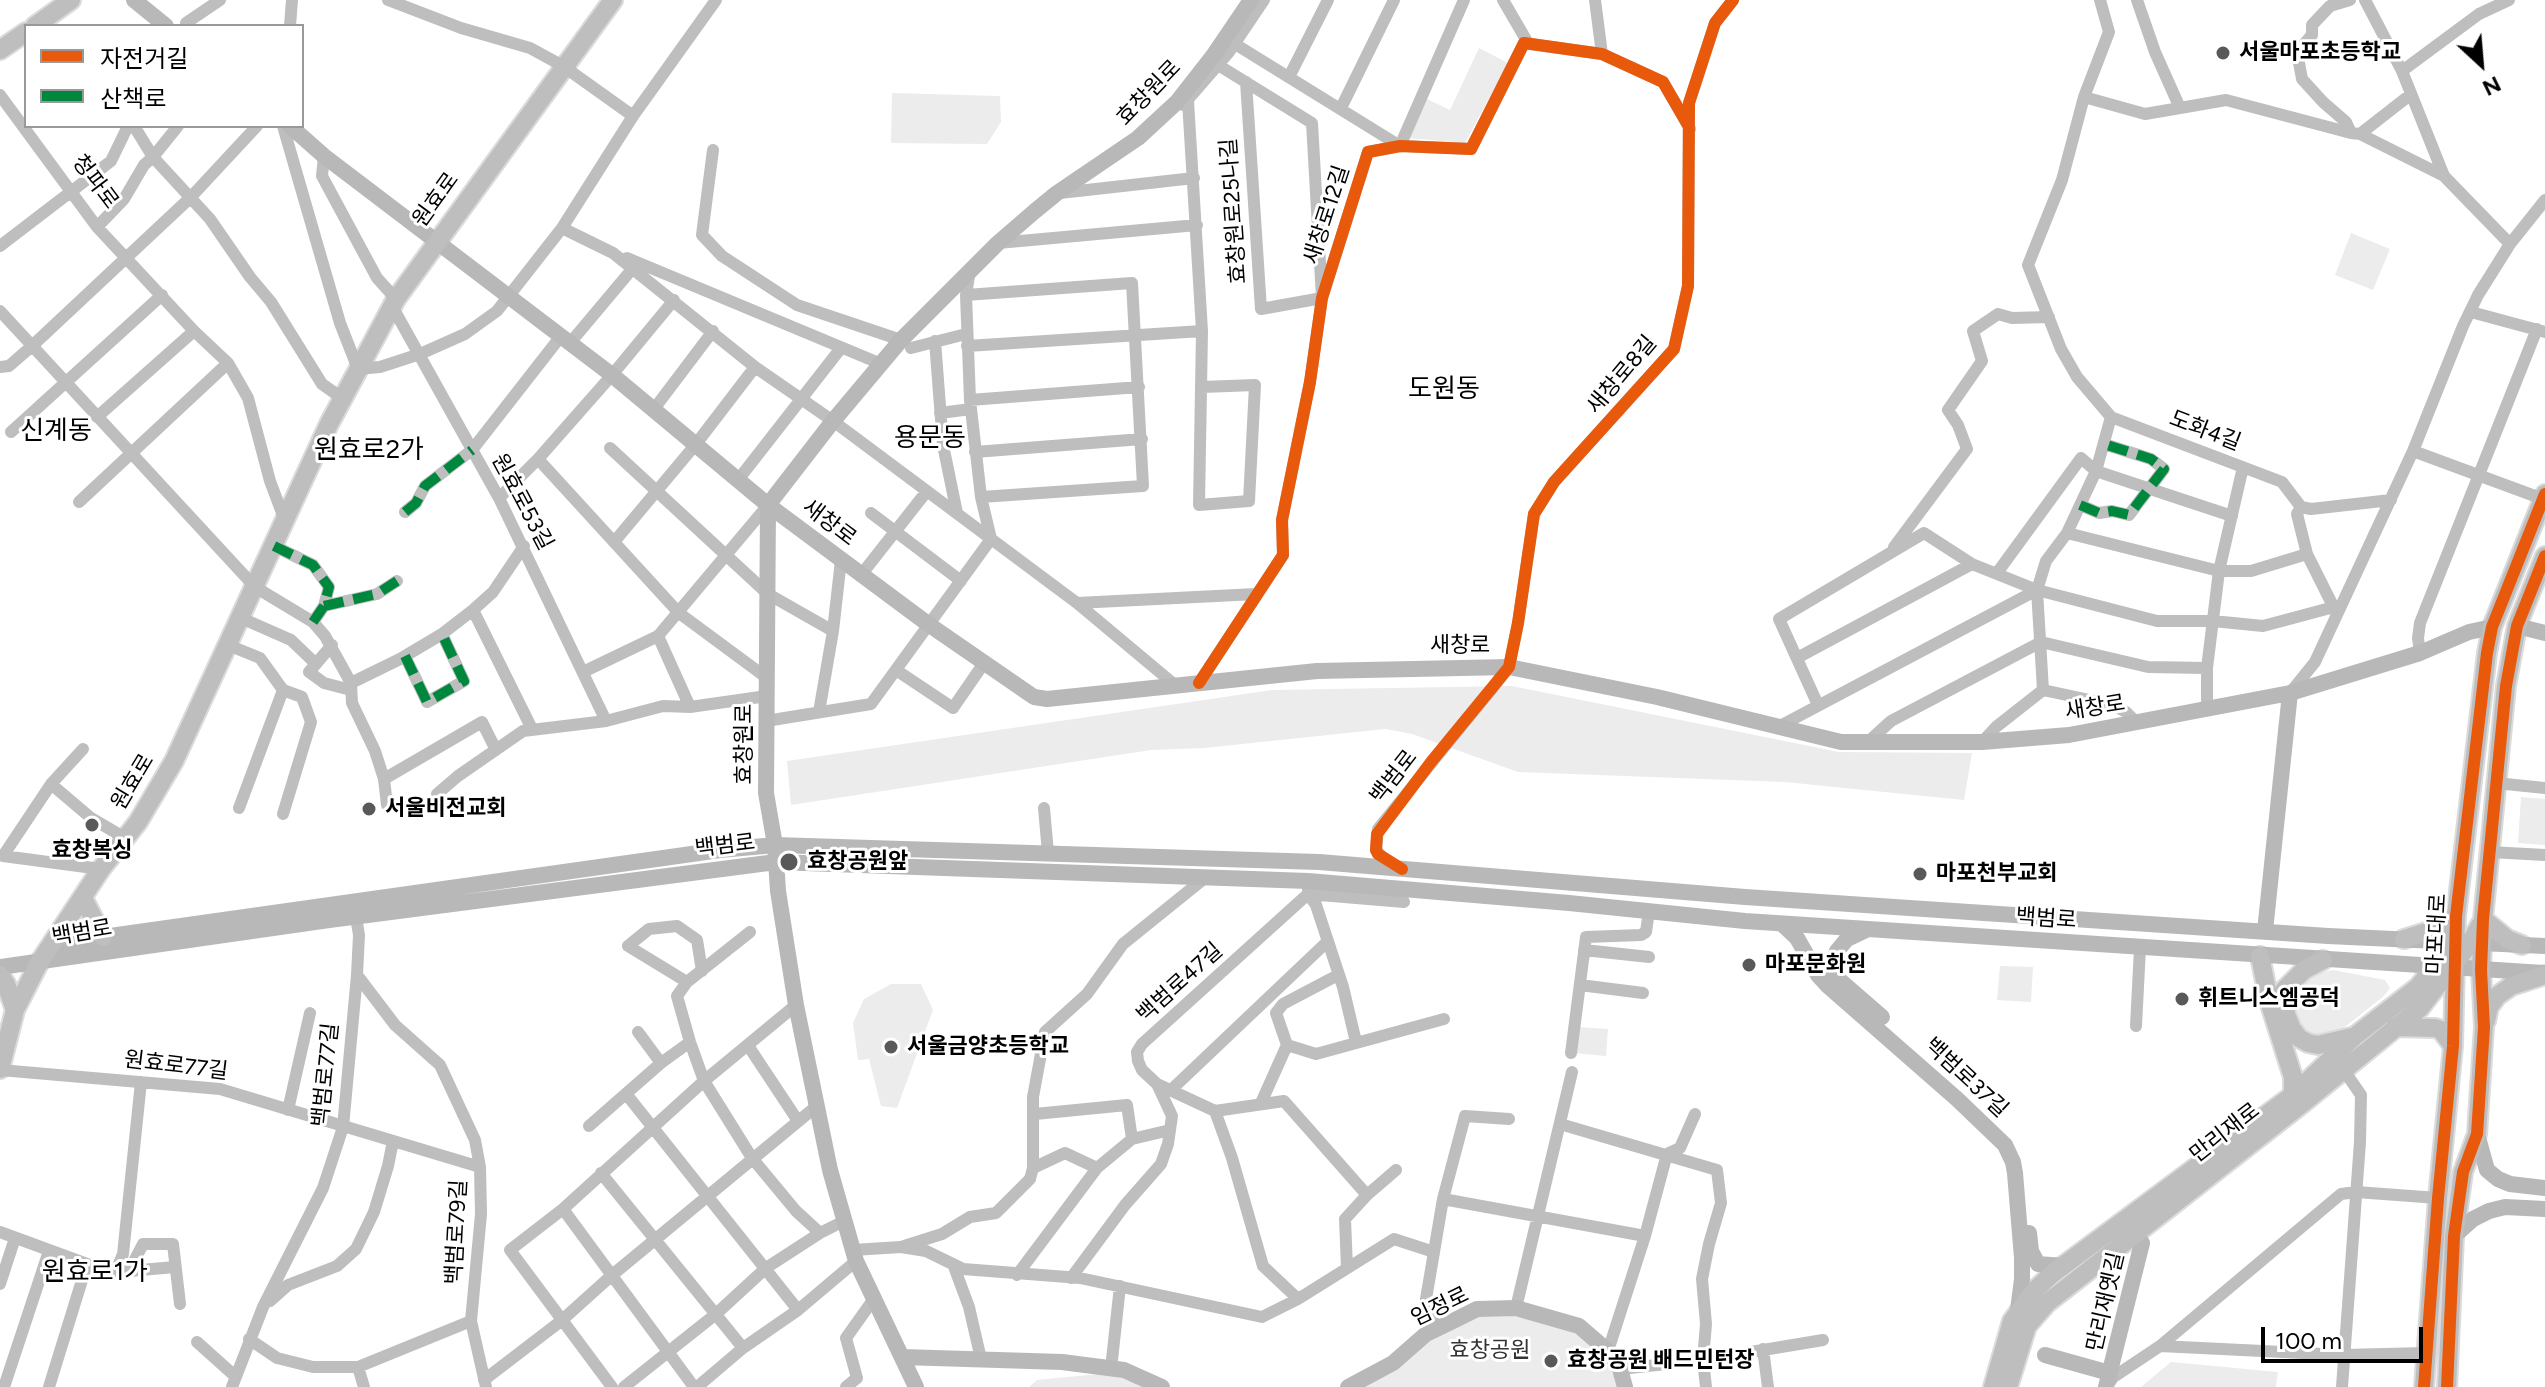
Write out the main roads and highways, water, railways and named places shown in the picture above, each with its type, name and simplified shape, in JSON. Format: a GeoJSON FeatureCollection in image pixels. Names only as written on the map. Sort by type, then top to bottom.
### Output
{"type":"FeatureCollection","features":[{"type":"Feature","properties":{"kind":"main road"},"geometry":{"type":"LineString","coordinates":[[38,24],[71,0]]}},
{"type":"Feature","properties":{"kind":"main road"},"geometry":{"type":"LineString","coordinates":[[134,0],[164,24]]}},
{"type":"Feature","properties":{"kind":"main road","name":"원효로"},"geometry":{"type":"LineString","coordinates":[[0,1069],[15,1010],[39,963],[101,869],[138,822],[174,761],[342,398],[394,303],[613,0]]}},
{"type":"Feature","properties":{"kind":"main road","name":"효창원로"},"geometry":{"type":"LineString","coordinates":[[916,1387],[854,1256],[830,1170],[796,1005],[766,793],[768,505],[879,363],[906,344],[970,270],[998,243],[1057,193],[1138,138],[1177,102],[1251,0]]}},
{"type":"Feature","properties":{"kind":"main road"},"geometry":{"type":"LineString","coordinates":[[0,50],[24,33]]}},
{"type":"Feature","properties":{"kind":"main road","name":"새창로"},"geometry":{"type":"LineString","coordinates":[[292,128],[324,156],[612,375],[768,505],[928,624],[1034,697],[1047,699],[1317,671],[1509,667],[1657,697],[1841,742],[1982,742],[2069,735],[2290,693],[2492,627]]}},
{"type":"Feature","properties":{"kind":"main road","name":"마포대로"},"geometry":{"type":"LineString","coordinates":[[2447,1387],[2454,1236],[2463,1172],[2477,1134],[2484,1027],[2481,970],[2463,942],[2456,916],[2492,627],[2544,497]]}},
{"type":"Feature","properties":{"kind":"main road","name":"마포대로"},"geometry":{"type":"LineString","coordinates":[[2424,1387],[2453,1046],[2445,966],[2483,919],[2506,686],[2517,626],[2545,556]]}},
{"type":"Feature","properties":{"kind":"main road"},"geometry":{"type":"LineString","coordinates":[[2517,626],[2545,633]]}},
{"type":"Feature","properties":{"kind":"main road"},"geometry":{"type":"LineString","coordinates":[[2265,931],[2290,693]]}},
{"type":"Feature","properties":{"kind":"main road","name":"백범로"},"geometry":{"type":"LineString","coordinates":[[0,967],[39,963],[111,941],[347,903],[775,845],[864,856],[1206,877],[1782,924],[2545,974]]}},
{"type":"Feature","properties":{"kind":"main road","name":"백범로"},"geometry":{"type":"LineString","coordinates":[[111,941],[357,918],[776,862],[864,856],[1048,853],[1319,862],[1745,897],[2545,946]]}},
{"type":"Feature","properties":{"kind":"main road"},"geometry":{"type":"LineString","coordinates":[[677,856],[685,860],[687,868],[680,873]]}},
{"type":"Feature","properties":{"kind":"main road"},"geometry":{"type":"LineString","coordinates":[[1308,887],[1311,867],[1319,862]]}},
{"type":"Feature","properties":{"kind":"main road"},"geometry":{"type":"LineString","coordinates":[[357,918],[374,903],[392,896]]}},
{"type":"Feature","properties":{"kind":"main road"},"geometry":{"type":"LineString","coordinates":[[1745,897],[1734,903],[1733,913],[1745,921]]}},
{"type":"Feature","properties":{"kind":"main road"},"geometry":{"type":"LineString","coordinates":[[83,898],[111,941]]}},
{"type":"Feature","properties":{"kind":"main road"},"geometry":{"type":"LineString","coordinates":[[2009,914],[1999,920],[1998,930],[2009,939]]}},
{"type":"Feature","properties":{"kind":"main road"},"geometry":{"type":"LineString","coordinates":[[2404,939],[2439,928],[2456,916]]}},
{"type":"Feature","properties":{"kind":"main road"},"geometry":{"type":"LineString","coordinates":[[2483,919],[2507,939],[2522,945]]}},
{"type":"Feature","properties":{"kind":"main road","name":"백범로37길"},"geometry":{"type":"LineString","coordinates":[[1782,924],[1797,938],[1818,975],[1828,986],[2005,1145],[2015,1173],[2022,1258],[2018,1310]]}},
{"type":"Feature","properties":{"kind":"main road","name":"백범로37길"},"geometry":{"type":"LineString","coordinates":[[1867,930],[1847,939],[1837,951],[1833,965],[1836,977],[1976,1101],[2014,1139],[2022,1158],[2031,1251],[2038,1264],[2063,1266]]}},
{"type":"Feature","properties":{"kind":"main road"},"geometry":{"type":"LineString","coordinates":[[2260,956],[2269,1001],[2293,1077],[2293,1095]]}},
{"type":"Feature","properties":{"kind":"main road"},"geometry":{"type":"LineString","coordinates":[[2323,960],[2304,970],[2284,990],[2283,1003],[2292,1029],[2299,1038],[2318,1045],[2355,1036]]}},
{"type":"Feature","properties":{"kind":"main road","name":"만리재로"},"geometry":{"type":"LineString","coordinates":[[2008,1387],[2018,1310],[2034,1291],[2063,1266],[2293,1095],[2355,1036],[2445,966]]}},
{"type":"Feature","properties":{"kind":"main road","name":"만리재로"},"geometry":{"type":"LineString","coordinates":[[1993,1387],[2015,1336],[2047,1303],[2420,1008],[2445,966]]}},
{"type":"Feature","properties":{"kind":"main road"},"geometry":{"type":"LineString","coordinates":[[2484,1027],[2489,1007],[2497,996],[2511,986],[2545,974]]}},
{"type":"Feature","properties":{"kind":"main road"},"geometry":{"type":"LineString","coordinates":[[0,975],[15,1010]]}},
{"type":"Feature","properties":{"kind":"main road"},"geometry":{"type":"LineString","coordinates":[[2395,1027],[2435,1028],[2441,1030],[2453,1046]]}},
{"type":"Feature","properties":{"kind":"main road"},"geometry":{"type":"LineString","coordinates":[[2477,1134],[2487,1170],[2498,1179],[2510,1184],[2545,1188]]}},
{"type":"Feature","properties":{"kind":"main road"},"geometry":{"type":"LineString","coordinates":[[2454,1236],[2473,1219],[2489,1211],[2505,1207],[2545,1209]]}},
{"type":"Feature","properties":{"kind":"main road","name":"만리재옛길"},"geometry":{"type":"LineString","coordinates":[[2108,1384],[2142,1243],[2136,1235]]}},
{"type":"Feature","properties":{"kind":"main road","name":"임정로"},"geometry":{"type":"LineString","coordinates":[[1348,1387],[1393,1363],[1436,1328],[1477,1309],[1516,1308],[1579,1326],[1608,1351],[1620,1369],[1625,1387]]}},
{"type":"Feature","properties":{"kind":"main road","name":"만리재옛길"},"geometry":{"type":"LineString","coordinates":[[2045,1355],[2106,1372],[2108,1384]]}},
{"type":"Feature","properties":{"kind":"main road"},"geometry":{"type":"LineString","coordinates":[[902,1357],[1062,1362],[1124,1370],[1162,1387]]}},
{"type":"Feature","properties":{"kind":"place","name":"서울마포초등학교"},"geometry":{"type":"Point","coordinates":[2223,53]}},
{"type":"Feature","properties":{"kind":"place","name":"서울비전교회"},"geometry":{"type":"Point","coordinates":[369,809]}},
{"type":"Feature","properties":{"kind":"place","name":"효창복싱"},"geometry":{"type":"Point","coordinates":[92,825]}},
{"type":"Feature","properties":{"kind":"place","name":"효창공원앞"},"geometry":{"type":"Point","coordinates":[789,862]}},
{"type":"Feature","properties":{"kind":"place","name":"마포천부교회"},"geometry":{"type":"Point","coordinates":[1920,874]}},
{"type":"Feature","properties":{"kind":"place","name":"마포문화원"},"geometry":{"type":"Point","coordinates":[1749,965]}},
{"type":"Feature","properties":{"kind":"place","name":"휘트니스엠공덕"},"geometry":{"type":"Point","coordinates":[2182,999]}},
{"type":"Feature","properties":{"kind":"place","name":"서울금양초등학교"},"geometry":{"type":"Point","coordinates":[891,1047]}},
{"type":"Feature","properties":{"kind":"place","name":"효창공원 배드민턴장"},"geometry":{"type":"Point","coordinates":[1551,1361]}},
{"type":"Feature","properties":{"kind":"district","name":"도원동"},"geometry":{"type":"Point","coordinates":[1444,389]}},
{"type":"Feature","properties":{"kind":"district","name":"신계동"},"geometry":{"type":"Point","coordinates":[56,431]}},
{"type":"Feature","properties":{"kind":"district","name":"용문동"},"geometry":{"type":"Point","coordinates":[930,438]}},
{"type":"Feature","properties":{"kind":"district","name":"원효로2가"},"geometry":{"type":"Point","coordinates":[369,450]}},
{"type":"Feature","properties":{"kind":"district","name":"원효로1가"},"geometry":{"type":"Point","coordinates":[95,1272]}},
{"type":"Feature","properties":{"kind":"park label","name":"효창공원"},"geometry":{"type":"Point","coordinates":[1490,1351]}}]}
